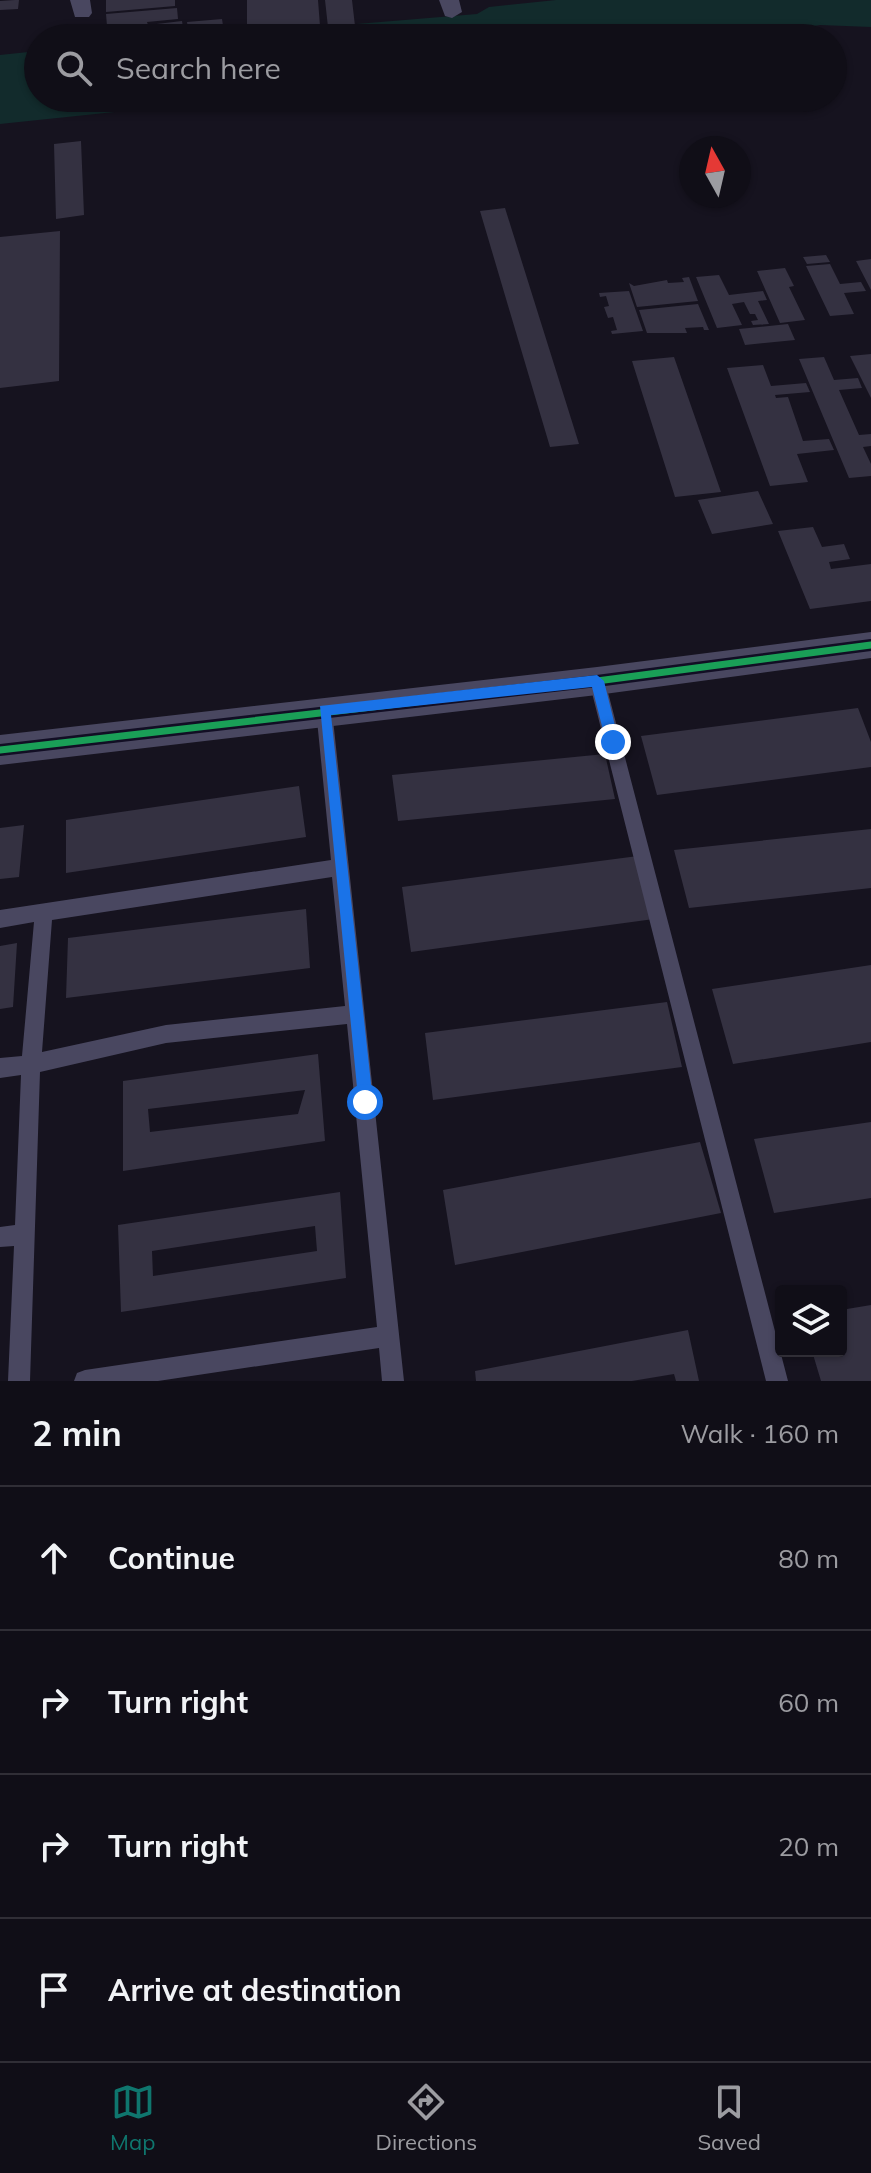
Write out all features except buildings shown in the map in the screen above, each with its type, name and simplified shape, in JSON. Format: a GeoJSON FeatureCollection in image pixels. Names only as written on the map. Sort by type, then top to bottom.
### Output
{"type":"FeatureCollection","features":[{"type":"Feature","properties":{"kind":"street"},"geometry":{"type":"LineString","coordinates":[[0,750],[324,710],[597,681],[871,645]]}},
{"type":"Feature","properties":{"kind":"lane"},"geometry":{"type":"LineString","coordinates":[[597,681],[777,1381]]}},
{"type":"Feature","properties":{"kind":"lane"},"geometry":{"type":"LineString","coordinates":[[324,710],[393,1381]]}},
{"type":"Feature","properties":{"kind":"lane"},"geometry":{"type":"LineString","coordinates":[[0,919],[341,867]]}},
{"type":"Feature","properties":{"kind":"lane"},"geometry":{"type":"LineString","coordinates":[[19,1381],[31,1064],[44,914]]}},
{"type":"Feature","properties":{"kind":"lane"},"geometry":{"type":"LineString","coordinates":[[0,1068],[166,1034],[356,1014]]}},
{"type":"Feature","properties":{"kind":"lane"},"geometry":{"type":"LineString","coordinates":[[0,1237],[23,1234]]}},
{"type":"Feature","properties":{"kind":"lane"},"geometry":{"type":"LineString","coordinates":[[85,1381],[388,1336]]}},
{"type":"Feature","properties":{"kind":"green space"},"geometry":{"type":"Polygon","coordinates":[[[556,0],[871,0],[871,27],[847,24],[357,24],[477,14],[489,7],[556,0]]]}},
{"type":"Feature","properties":{"kind":"green space"},"geometry":{"type":"Polygon","coordinates":[[[24,52],[24,112],[114,112],[0,124],[0,55],[24,52]]]}},
{"type":"Feature","properties":{"kind":"cycle path"},"geometry":{"type":"LineString","coordinates":[[0,750],[597,681],[871,645]]}},
{"type":"Feature","properties":{"kind":"route"},"geometry":{"type":"LineString","coordinates":[[365,1102],[324,710],[597,681],[613,742]]}}]}
